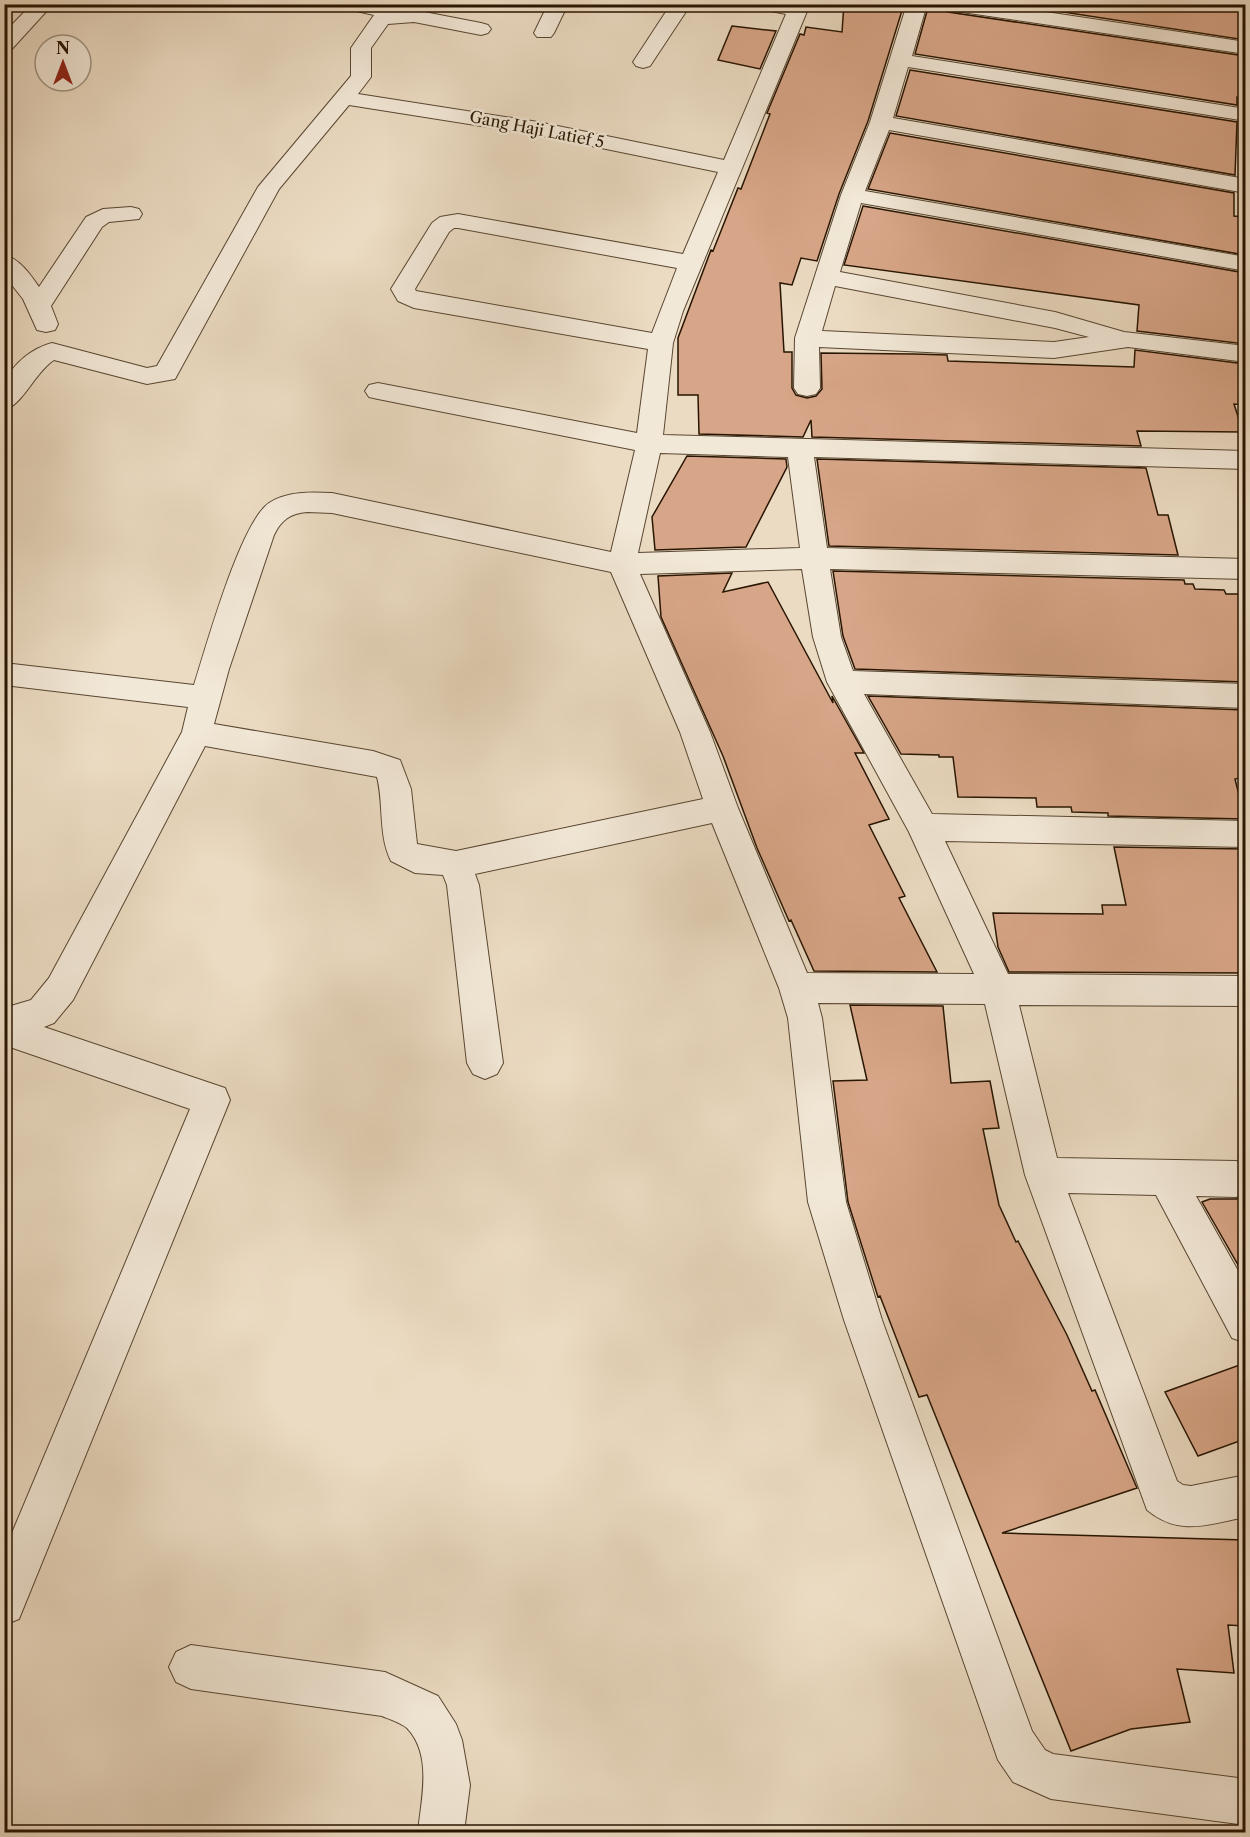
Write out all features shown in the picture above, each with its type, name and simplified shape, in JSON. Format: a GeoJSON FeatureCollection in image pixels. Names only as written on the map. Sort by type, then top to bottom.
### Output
{"type":"FeatureCollection","features":[{"type":"Feature","properties":{"kind":"street"},"geometry":{"type":"LineString","coordinates":[[4,46],[43,4]]}},
{"type":"Feature","properties":{"kind":"street"},"geometry":{"type":"LineString","coordinates":[[350,4],[481,29]]}},
{"type":"Feature","properties":{"kind":"street"},"geometry":{"type":"LineString","coordinates":[[544,33],[558,4]]}},
{"type":"Feature","properties":{"kind":"street"},"geometry":{"type":"LineString","coordinates":[[643,62],[681,4]]}},
{"type":"Feature","properties":{"kind":"street"},"geometry":{"type":"LineString","coordinates":[[763,4],[799,8],[671,311],[661,343],[650,444],[622,564],[695,732],[722,808],[796,988],[805,1018],[828,1202],[863,1320],[1014,1744],[1029,1766],[1051,1776],[1245,1802]]}},
{"type":"Feature","properties":{"kind":"street"},"geometry":{"type":"LineString","coordinates":[[807,388],[807,339],[852,195],[881,122],[917,4]]}},
{"type":"Feature","properties":{"kind":"street"},"geometry":{"type":"LineString","coordinates":[[948,4],[1245,48]]}},
{"type":"Feature","properties":{"kind":"street"},"geometry":{"type":"LineString","coordinates":[[4,402],[35,360],[52,351],[147,376],[166,373],[268,187],[361,77],[361,48],[386,12]]}},
{"type":"Feature","properties":{"kind":"street"},"geometry":{"type":"LineString","coordinates":[[900,60],[1245,115]]}},
{"type":"Feature","properties":{"kind":"street","name":"Gang Haji Latief 5"},"geometry":{"type":"LineString","coordinates":[[342,98],[402,105],[506,123],[731,168]]}},
{"type":"Feature","properties":{"kind":"street"},"geometry":{"type":"LineString","coordinates":[[881,122],[1245,186]]}},
{"type":"Feature","properties":{"kind":"street"},"geometry":{"type":"LineString","coordinates":[[852,195],[1245,264]]}},
{"type":"Feature","properties":{"kind":"street"},"geometry":{"type":"LineString","coordinates":[[39,307],[94,222],[103,216],[131,214]]}},
{"type":"Feature","properties":{"kind":"street"},"geometry":{"type":"LineString","coordinates":[[661,343],[414,300],[406,296],[403,290],[440,228],[448,222],[458,221],[690,263]]}},
{"type":"Feature","properties":{"kind":"street"},"geometry":{"type":"LineString","coordinates":[[4,262],[13,269],[39,307],[46,322],[43,354]]}},
{"type":"Feature","properties":{"kind":"street"},"geometry":{"type":"LineString","coordinates":[[826,277],[1054,320],[1128,339],[1245,354]]}},
{"type":"Feature","properties":{"kind":"street"},"geometry":{"type":"LineString","coordinates":[[807,339],[1054,350],[1128,339]]}},
{"type":"Feature","properties":{"kind":"street"},"geometry":{"type":"LineString","coordinates":[[378,391],[650,444],[1245,459]]}},
{"type":"Feature","properties":{"kind":"street"},"geometry":{"type":"LineString","coordinates":[[800,449],[813,558],[827,637],[842,682],[923,827],[998,988],[1043,1174],[1162,1495],[1174,1505],[1191,1508],[1245,1496]]}},
{"type":"Feature","properties":{"kind":"street"},"geometry":{"type":"LineString","coordinates":[[4,1024],[42,1012],[61,989],[197,733],[204,697],[251,556],[271,517],[289,504],[332,503],[622,564],[813,558],[1245,569]]}},
{"type":"Feature","properties":{"kind":"street"},"geometry":{"type":"LineString","coordinates":[[4,674],[188,695]]}},
{"type":"Feature","properties":{"kind":"street"},"geometry":{"type":"LineString","coordinates":[[842,682],[1245,696]]}},
{"type":"Feature","properties":{"kind":"street"},"geometry":{"type":"LineString","coordinates":[[197,733],[373,763],[389,769],[396,782],[398,836],[402,851],[415,860],[441,861],[456,865],[705,812]]}},
{"type":"Feature","properties":{"kind":"street"},"geometry":{"type":"LineString","coordinates":[[923,827],[1245,834]]}},
{"type":"Feature","properties":{"kind":"street"},"geometry":{"type":"LineString","coordinates":[[456,865],[462,885],[485,1063]]}},
{"type":"Feature","properties":{"kind":"street"},"geometry":{"type":"LineString","coordinates":[[796,988],[1245,992]]}},
{"type":"Feature","properties":{"kind":"street"},"geometry":{"type":"LineString","coordinates":[[4,1029],[212,1100],[4,1604]]}},
{"type":"Feature","properties":{"kind":"street"},"geometry":{"type":"LineString","coordinates":[[1043,1174],[1236,1179]]}},
{"type":"Feature","properties":{"kind":"street"},"geometry":{"type":"LineString","coordinates":[[1165,1176],[1245,1324]]}},
{"type":"Feature","properties":{"kind":"street"},"geometry":{"type":"LineString","coordinates":[[191,1667],[386,1694],[422,1712],[440,1740],[442,1751],[447,1785],[441,1833]]}},
{"type":"Feature","properties":{"kind":"building"},"geometry":{"type":"Polygon","coordinates":[[[844,4],[904,4],[868,121],[839,194],[817,261],[801,258],[792,285],[780,283],[784,352],[792,352],[792,388],[796,395],[807,398],[816,396],[822,389],[821,353],[947,355],[948,361],[1134,367],[1135,350],[1245,364],[1245,405],[1234,404],[1243,432],[1137,431],[1141,446],[812,437],[811,420],[803,437],[699,434],[698,395],[678,395],[678,338],[711,250],[713,251],[738,188],[741,189],[770,114],[767,113],[800,34],[804,35],[806,27],[842,32],[844,4]]]}},
{"type":"Feature","properties":{"kind":"building"},"geometry":{"type":"Polygon","coordinates":[[[929,4],[936,4],[940,10],[948,12],[1245,56],[1245,98],[1237,97],[1237,105],[915,54],[929,4]]]}},
{"type":"Feature","properties":{"kind":"building"},"geometry":{"type":"Polygon","coordinates":[[[1011,4],[1245,4],[1245,40],[1011,4]]]}},
{"type":"Feature","properties":{"kind":"building"},"geometry":{"type":"Polygon","coordinates":[[[732,26],[776,31],[760,69],[718,60],[732,26]]]}},
{"type":"Feature","properties":{"kind":"building"},"geometry":{"type":"Polygon","coordinates":[[[910,70],[1237,122],[1235,175],[896,116],[910,70]]]}},
{"type":"Feature","properties":{"kind":"building"},"geometry":{"type":"Polygon","coordinates":[[[890,133],[1234,193],[1234,216],[1245,217],[1245,255],[868,189],[890,133]]]}},
{"type":"Feature","properties":{"kind":"building"},"geometry":{"type":"Polygon","coordinates":[[[863,206],[1245,273],[1245,344],[1137,331],[1139,305],[844,265],[863,206]]]}},
{"type":"Feature","properties":{"kind":"building"},"geometry":{"type":"Polygon","coordinates":[[[687,456],[786,459],[787,467],[746,547],[655,550],[652,517],[687,456]]]}},
{"type":"Feature","properties":{"kind":"building"},"geometry":{"type":"Polygon","coordinates":[[[817,459],[1146,468],[1158,515],[1168,515],[1178,555],[829,546],[817,459]]]}},
{"type":"Feature","properties":{"kind":"building"},"geometry":{"type":"Polygon","coordinates":[[[833,571],[1184,580],[1185,584],[1193,584],[1195,589],[1224,590],[1226,594],[1245,594],[1245,682],[855,669],[843,636],[833,571]]]}},
{"type":"Feature","properties":{"kind":"building"},"geometry":{"type":"Polygon","coordinates":[[[732,573],[723,592],[768,582],[833,703],[832,696],[864,753],[855,753],[889,819],[869,825],[905,896],[899,898],[937,972],[814,971],[757,848],[723,756],[661,617],[658,576],[732,573]]]}},
{"type":"Feature","properties":{"kind":"building"},"geometry":{"type":"Polygon","coordinates":[[[868,696],[1245,710],[1245,777],[1235,779],[1245,819],[1108,816],[1108,813],[1072,812],[1071,807],[1037,807],[1036,798],[958,797],[953,757],[901,754],[868,696]]]}},
{"type":"Feature","properties":{"kind":"building"},"geometry":{"type":"Polygon","coordinates":[[[1114,847],[1245,849],[1245,973],[1009,972],[998,947],[993,913],[1103,914],[1102,905],[1126,905],[1114,847]]]}},
{"type":"Feature","properties":{"kind":"building"},"geometry":{"type":"Polygon","coordinates":[[[850,1005],[943,1006],[951,1083],[990,1081],[999,1128],[983,1129],[999,1205],[1016,1242],[1018,1241],[1067,1335],[1092,1391],[1095,1390],[1137,1488],[1002,1533],[1245,1540],[1245,1626],[1228,1625],[1234,1673],[1177,1669],[1190,1722],[1131,1729],[1071,1751],[927,1395],[919,1397],[880,1296],[878,1297],[848,1202],[833,1081],[867,1080],[850,1005]]]}},
{"type":"Feature","properties":{"kind":"building"},"geometry":{"type":"Polygon","coordinates":[[[1245,1196],[1245,1277],[1202,1202],[1210,1199],[1236,1199],[1245,1196]]]}},
{"type":"Feature","properties":{"kind":"building"},"geometry":{"type":"Polygon","coordinates":[[[1245,1363],[1245,1439],[1198,1456],[1165,1392],[1245,1363]]]}}]}
